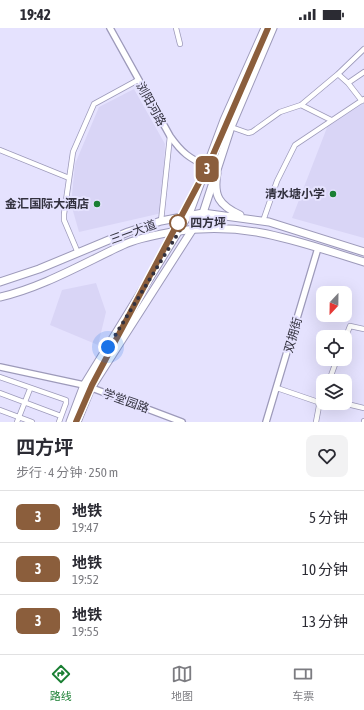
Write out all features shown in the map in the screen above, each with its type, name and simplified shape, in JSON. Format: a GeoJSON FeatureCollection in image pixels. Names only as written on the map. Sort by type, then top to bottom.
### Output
{"type":"FeatureCollection","features":[{"type":"Feature","properties":{"kind":"main road"},"geometry":{"type":"LineString","coordinates":[[70,422],[88,387],[181,231],[208,167],[224,120],[265,28]]}},
{"type":"Feature","properties":{"kind":"main road"},"geometry":{"type":"LineString","coordinates":[[77,422],[88,387],[203,213],[231,127],[273,28]]}},
{"type":"Feature","properties":{"kind":"main road"},"geometry":{"type":"LineString","coordinates":[[217,173],[215,188],[221,203],[246,218]]}},
{"type":"Feature","properties":{"kind":"main road","name":"三一大道"},"geometry":{"type":"LineString","coordinates":[[0,282],[78,253],[128,232],[161,221],[189,214],[203,213],[263,221],[291,228],[364,252]]}},
{"type":"Feature","properties":{"kind":"main road","name":"三一大道"},"geometry":{"type":"LineString","coordinates":[[0,297],[13,294],[109,253],[123,245],[159,234],[181,231],[233,228],[255,231],[283,237],[364,262]]}},
{"type":"Feature","properties":{"kind":"street","name":"浏阳河路"},"geometry":{"type":"LineString","coordinates":[[110,28],[170,136],[187,157],[208,167]]}},
{"type":"Feature","properties":{"kind":"street"},"geometry":{"type":"LineString","coordinates":[[176,28],[180,44]]}},
{"type":"Feature","properties":{"kind":"street"},"geometry":{"type":"LineString","coordinates":[[231,127],[248,133],[252,132],[280,112],[301,105],[338,74],[364,49]]}},
{"type":"Feature","properties":{"kind":"street"},"geometry":{"type":"LineString","coordinates":[[348,83],[364,72]]}},
{"type":"Feature","properties":{"kind":"street"},"geometry":{"type":"LineString","coordinates":[[263,221],[277,180],[295,145],[363,100],[338,74]]}},
{"type":"Feature","properties":{"kind":"street"},"geometry":{"type":"LineString","coordinates":[[78,253],[64,220],[73,152],[94,104],[138,80]]}},
{"type":"Feature","properties":{"kind":"street"},"geometry":{"type":"LineString","coordinates":[[301,105],[331,120]]}},
{"type":"Feature","properties":{"kind":"street"},"geometry":{"type":"LineString","coordinates":[[161,221],[170,136]]}},
{"type":"Feature","properties":{"kind":"street"},"geometry":{"type":"LineString","coordinates":[[0,150],[69,178]]}},
{"type":"Feature","properties":{"kind":"street","name":"双拥街"},"geometry":{"type":"LineString","coordinates":[[266,422],[318,248]]}},
{"type":"Feature","properties":{"kind":"street"},"geometry":{"type":"LineString","coordinates":[[348,330],[350,326],[364,329]]}},
{"type":"Feature","properties":{"kind":"street","name":"学堂园路"},"geometry":{"type":"LineString","coordinates":[[0,367],[88,387],[182,422]]}},
{"type":"Feature","properties":{"kind":"street"},"geometry":{"type":"LineString","coordinates":[[0,377],[64,399],[66,403],[59,422]]}},
{"type":"Feature","properties":{"kind":"street"},"geometry":{"type":"LineString","coordinates":[[277,388],[316,401]]}},
{"type":"Feature","properties":{"kind":"street"},"geometry":{"type":"LineString","coordinates":[[18,420],[30,389]]}},
{"type":"Feature","properties":{"kind":"street"},"geometry":{"type":"LineString","coordinates":[[0,393],[61,416]]}},
{"type":"Feature","properties":{"kind":"street"},"geometry":{"type":"LineString","coordinates":[[352,405],[364,408]]}},
{"type":"Feature","properties":{"kind":"street"},"geometry":{"type":"LineString","coordinates":[[0,410],[18,420],[32,422]]}},
{"type":"Feature","properties":{"kind":"street"},"geometry":{"type":"LineString","coordinates":[[316,422],[318,410]]}},
{"type":"Feature","properties":{"kind":"shaded area"},"geometry":{"type":"Polygon","coordinates":[[[134,89],[165,144],[162,213],[79,232],[71,204],[75,164],[99,107],[134,89]]]}},
{"type":"Feature","properties":{"kind":"shaded area","name":"清水塘小学"},"geometry":{"type":"Polygon","coordinates":[[[363,103],[364,238],[292,218],[328,125],[363,103]]]}},
{"type":"Feature","properties":{"kind":"shaded area"},"geometry":{"type":"Polygon","coordinates":[[[96,283],[106,312],[98,345],[50,325],[62,290],[96,283]]]}},
{"type":"Feature","properties":{"kind":"metro line","name":"3"},"geometry":{"type":"LineString","coordinates":[[76,422],[92,385],[209,164],[268,28]]}},
{"type":"Feature","properties":{"kind":"place","name":"清水塘小学"},"geometry":{"type":"Point","coordinates":[333,194]}},
{"type":"Feature","properties":{"kind":"place","name":"金汇国际大酒店"},"geometry":{"type":"Point","coordinates":[97,204]}},
{"type":"Feature","properties":{"kind":"place","name":"四方坪"},"geometry":{"type":"Point","coordinates":[178,223]}},
{"type":"Feature","properties":{"kind":"route"},"geometry":{"type":"LineString","coordinates":[[108,347],[181,231],[185,222],[178,223]]}}]}
